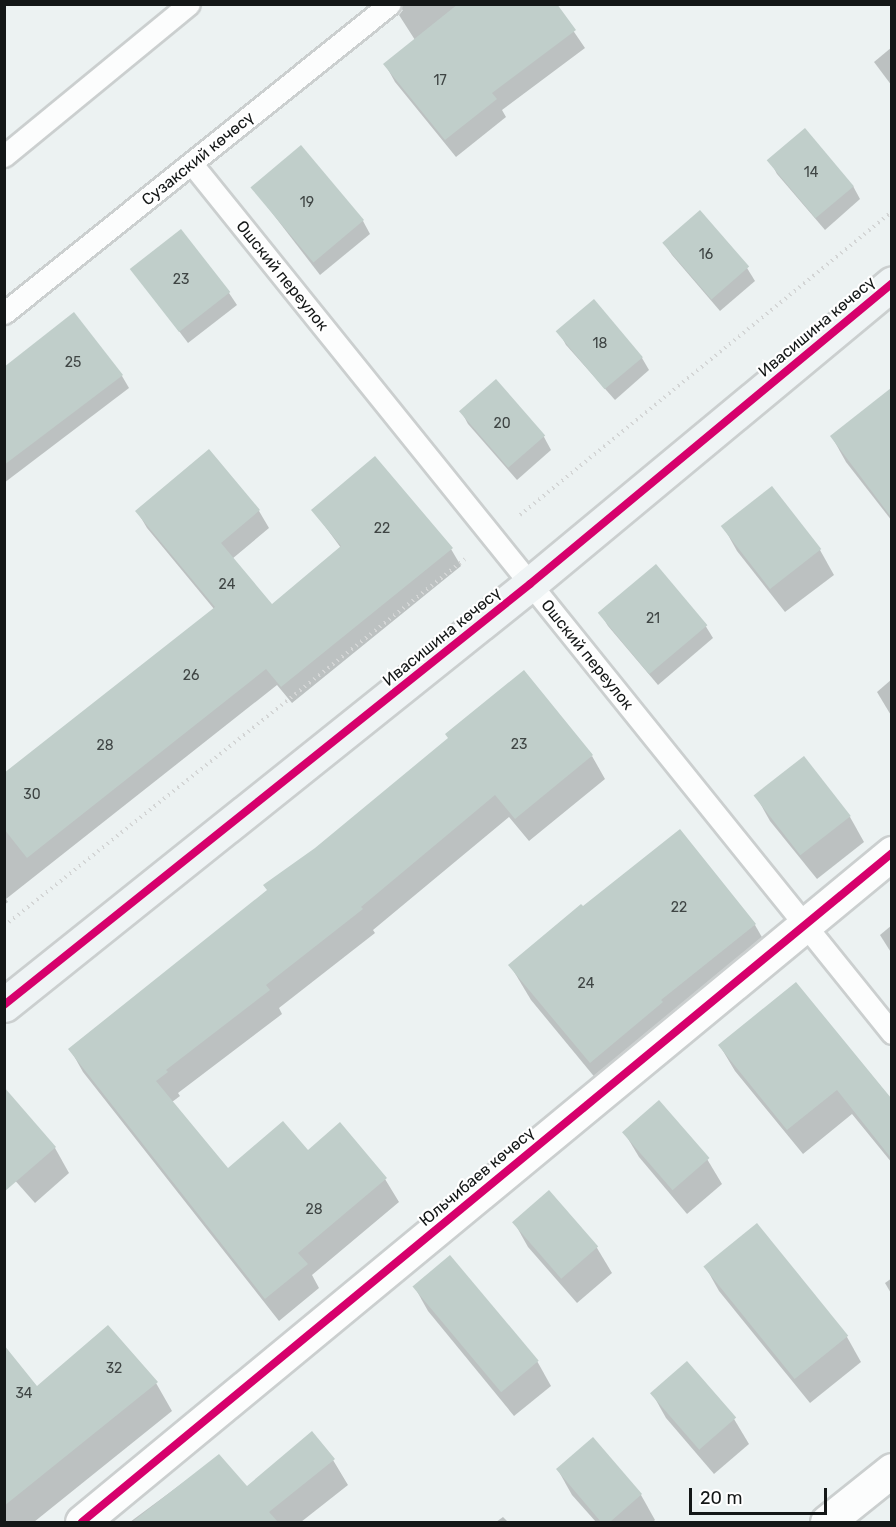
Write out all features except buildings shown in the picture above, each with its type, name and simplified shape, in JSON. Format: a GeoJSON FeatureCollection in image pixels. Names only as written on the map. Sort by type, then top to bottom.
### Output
{"type":"FeatureCollection","features":[{"type":"Feature","properties":{"kind":"street","name":"Ивасишина көчөсү"},"geometry":{"type":"LineString","coordinates":[[4,1005],[530,584],[891,283]]}},
{"type":"Feature","properties":{"kind":"street","name":"Юльчибаев көчөсү"},"geometry":{"type":"LineString","coordinates":[[82,1522],[891,853]]}},
{"type":"Feature","properties":{"kind":"street"},"geometry":{"type":"LineString","coordinates":[[827,1522],[891,1470]]}},
{"type":"Feature","properties":{"kind":"lane"},"geometry":{"type":"LineString","coordinates":[[4,156],[189,4]]}},
{"type":"Feature","properties":{"kind":"lane","name":"Сузакский көчөсү"},"geometry":{"type":"LineString","coordinates":[[4,313],[390,4]]}},
{"type":"Feature","properties":{"kind":"lane","name":"Ошский переулок"},"geometry":{"type":"LineString","coordinates":[[192,164],[891,1033]]}},
{"type":"Feature","properties":{"kind":"path"},"geometry":{"type":"LineString","coordinates":[[4,926],[493,537],[891,212]]}},
{"type":"Feature","properties":{"kind":"cycle path"},"geometry":{"type":"LineString","coordinates":[[4,1005],[530,584],[892,283]]}},
{"type":"Feature","properties":{"kind":"cycle path"},"geometry":{"type":"LineString","coordinates":[[82,1522],[892,853]]}}]}
